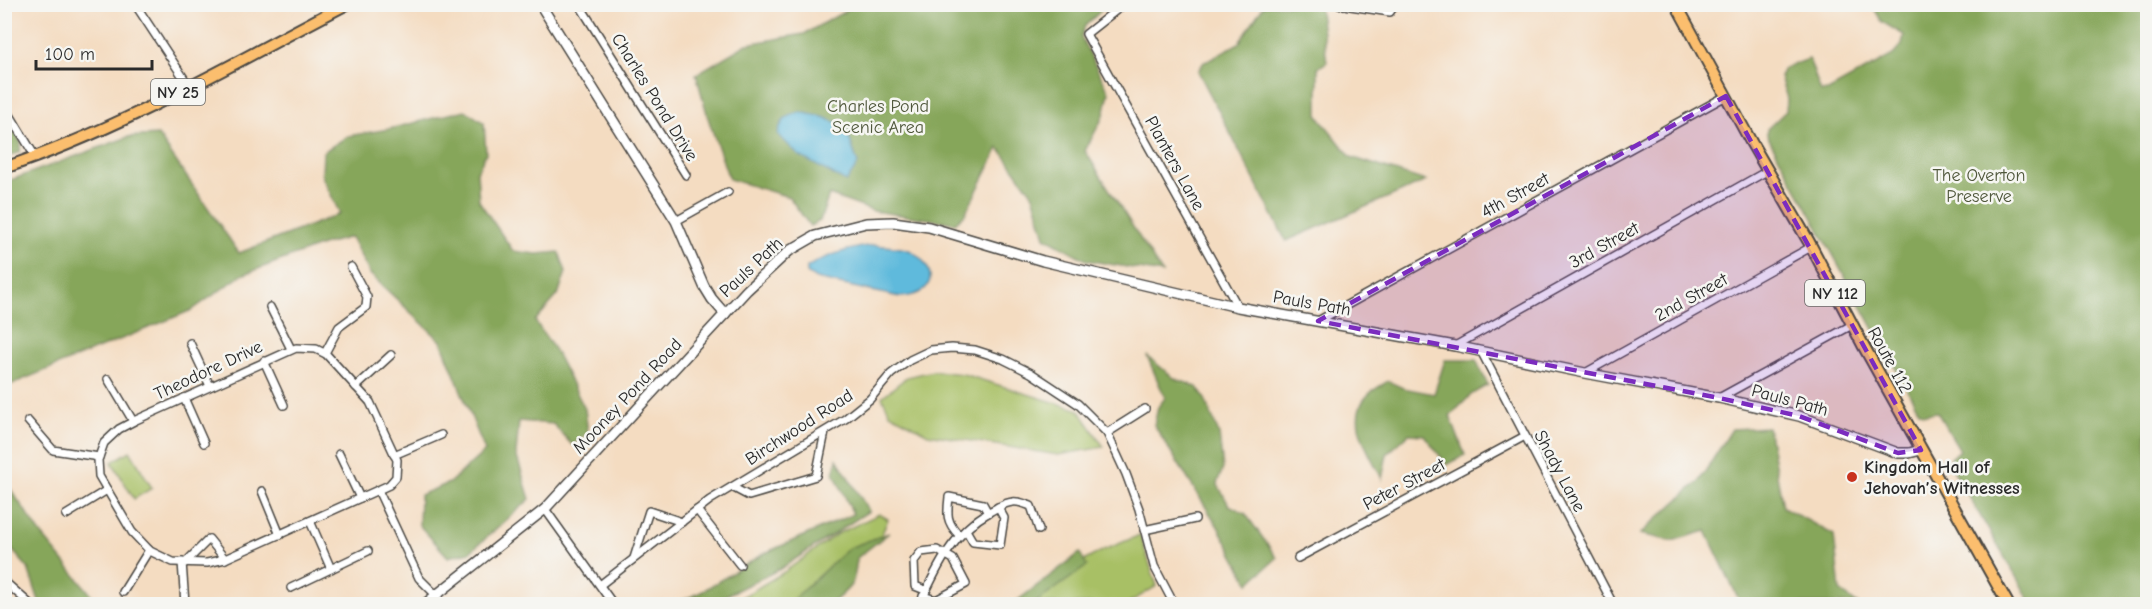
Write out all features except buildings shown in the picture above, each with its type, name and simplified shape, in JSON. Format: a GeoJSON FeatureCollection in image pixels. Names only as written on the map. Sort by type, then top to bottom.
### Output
{"type":"FeatureCollection","features":[{"type":"Feature","properties":{"kind":"main road","name":"NY 25"},"geometry":{"type":"LineString","coordinates":[[4,168],[72,143],[189,86],[347,4]]}},
{"type":"Feature","properties":{"kind":"main road","name":"Route 112"},"geometry":{"type":"LineString","coordinates":[[1676,4],[2008,604]]}},
{"type":"Feature","properties":{"kind":"street"},"geometry":{"type":"LineString","coordinates":[[135,4],[189,86]]}},
{"type":"Feature","properties":{"kind":"street"},"geometry":{"type":"LineString","coordinates":[[540,4],[676,221],[704,286],[725,314]]}},
{"type":"Feature","properties":{"kind":"street","name":"Charles Pond Drive"},"geometry":{"type":"LineString","coordinates":[[579,4],[686,175]]}},
{"type":"Feature","properties":{"kind":"street","name":"Planters Lane"},"geometry":{"type":"LineString","coordinates":[[1124,4],[1086,34],[1238,307]]}},
{"type":"Feature","properties":{"kind":"street"},"geometry":{"type":"LineString","coordinates":[[1337,4],[1390,12],[1395,4]]}},
{"type":"Feature","properties":{"kind":"street","name":"4th Street"},"geometry":{"type":"LineString","coordinates":[[1318,321],[1725,96]]}},
{"type":"Feature","properties":{"kind":"street"},"geometry":{"type":"LineString","coordinates":[[4,105],[36,158]]}},
{"type":"Feature","properties":{"kind":"street","name":"3rd Street"},"geometry":{"type":"LineString","coordinates":[[1455,346],[1767,171]]}},
{"type":"Feature","properties":{"kind":"street"},"geometry":{"type":"LineString","coordinates":[[676,221],[728,192]]}},
{"type":"Feature","properties":{"kind":"street","name":"Pauls Path"},"geometry":{"type":"LineString","coordinates":[[725,314],[789,251],[815,236],[866,223],[893,222],[928,227],[1043,261],[1238,307],[1455,346],[1585,374],[1719,398],[1799,416],[1898,453],[1921,450]]}},
{"type":"Feature","properties":{"kind":"street","name":"2nd Street"},"geometry":{"type":"LineString","coordinates":[[1585,374],[1811,247]]}},
{"type":"Feature","properties":{"kind":"street"},"geometry":{"type":"LineString","coordinates":[[28,421],[53,450],[99,457],[99,476],[132,532],[149,550],[173,562],[207,563],[225,559],[389,485],[396,477],[398,467],[373,407],[324,353],[339,327],[366,308],[367,297],[351,267]]}},
{"type":"Feature","properties":{"kind":"street"},"geometry":{"type":"LineString","coordinates":[[270,307],[291,349]]}},
{"type":"Feature","properties":{"kind":"street","name":"Mooney Pond Road"},"geometry":{"type":"LineString","coordinates":[[425,604],[545,509],[725,314]]}},
{"type":"Feature","properties":{"kind":"street"},"geometry":{"type":"LineString","coordinates":[[1719,398],[1852,325]]}},
{"type":"Feature","properties":{"kind":"street"},"geometry":{"type":"LineString","coordinates":[[190,343],[210,386]]}},
{"type":"Feature","properties":{"kind":"street","name":"Theodore Drive"},"geometry":{"type":"LineString","coordinates":[[99,457],[104,443],[119,429],[134,421],[291,349],[307,348],[324,353]]}},
{"type":"Feature","properties":{"kind":"street","name":"Birchwood Road"},"geometry":{"type":"LineString","coordinates":[[600,585],[697,510],[825,432],[870,399],[891,374],[910,360],[932,350],[952,348],[975,350],[1003,359],[1031,373],[1078,404],[1107,433],[1126,474],[1154,566],[1174,604]]}},
{"type":"Feature","properties":{"kind":"street","name":"Shady Lane"},"geometry":{"type":"LineString","coordinates":[[1481,351],[1613,604]]}},
{"type":"Feature","properties":{"kind":"street"},"geometry":{"type":"LineString","coordinates":[[356,387],[391,355]]}},
{"type":"Feature","properties":{"kind":"street"},"geometry":{"type":"LineString","coordinates":[[264,361],[284,405]]}},
{"type":"Feature","properties":{"kind":"street"},"geometry":{"type":"LineString","coordinates":[[108,379],[134,421]]}},
{"type":"Feature","properties":{"kind":"street"},"geometry":{"type":"LineString","coordinates":[[184,398],[204,443]]}},
{"type":"Feature","properties":{"kind":"street"},"geometry":{"type":"LineString","coordinates":[[1107,433],[1145,409]]}},
{"type":"Feature","properties":{"kind":"street"},"geometry":{"type":"LineString","coordinates":[[732,487],[749,496],[816,476],[825,432]]}},
{"type":"Feature","properties":{"kind":"street"},"geometry":{"type":"LineString","coordinates":[[394,455],[441,435]]}},
{"type":"Feature","properties":{"kind":"street","name":"Peter Street"},"geometry":{"type":"LineString","coordinates":[[1298,558],[1525,436]]}},
{"type":"Feature","properties":{"kind":"street"},"geometry":{"type":"LineString","coordinates":[[339,454],[360,498]]}},
{"type":"Feature","properties":{"kind":"street"},"geometry":{"type":"LineString","coordinates":[[66,516],[107,490]]}},
{"type":"Feature","properties":{"kind":"street"},"geometry":{"type":"LineString","coordinates":[[378,490],[419,578],[436,595]]}},
{"type":"Feature","properties":{"kind":"street"},"geometry":{"type":"LineString","coordinates":[[262,491],[280,535]]}},
{"type":"Feature","properties":{"kind":"street"},"geometry":{"type":"LineString","coordinates":[[959,536],[951,528],[946,517],[950,497],[983,504],[988,513]]}},
{"type":"Feature","properties":{"kind":"street"},"geometry":{"type":"LineString","coordinates":[[920,604],[945,554],[959,536],[988,513],[1014,501],[1030,506],[1039,530]]}},
{"type":"Feature","properties":{"kind":"street"},"geometry":{"type":"LineString","coordinates":[[966,530],[973,542],[1000,545],[1004,518],[998,507]]}},
{"type":"Feature","properties":{"kind":"street"},"geometry":{"type":"LineString","coordinates":[[545,509],[613,604]]}},
{"type":"Feature","properties":{"kind":"street"},"geometry":{"type":"LineString","coordinates":[[634,558],[649,510],[682,522]]}},
{"type":"Feature","properties":{"kind":"street"},"geometry":{"type":"LineString","coordinates":[[697,510],[740,566]]}},
{"type":"Feature","properties":{"kind":"street"},"geometry":{"type":"LineString","coordinates":[[1144,530],[1196,519]]}},
{"type":"Feature","properties":{"kind":"street"},"geometry":{"type":"LineString","coordinates":[[310,521],[331,569]]}},
{"type":"Feature","properties":{"kind":"street"},"geometry":{"type":"LineString","coordinates":[[183,562],[209,539],[225,559]]}},
{"type":"Feature","properties":{"kind":"street"},"geometry":{"type":"LineString","coordinates":[[123,592],[149,550]]}},
{"type":"Feature","properties":{"kind":"street"},"geometry":{"type":"LineString","coordinates":[[937,550],[953,559],[966,584],[936,600],[924,593],[915,586],[914,561],[921,552],[937,550]]}},
{"type":"Feature","properties":{"kind":"street"},"geometry":{"type":"LineString","coordinates":[[291,588],[368,551]]}},
{"type":"Feature","properties":{"kind":"street"},"geometry":{"type":"LineString","coordinates":[[183,562],[185,604]]}},
{"type":"Feature","properties":{"kind":"street"},"geometry":{"type":"LineString","coordinates":[[4,581],[30,604]]}},
{"type":"Feature","properties":{"kind":"highlighted area"},"geometry":{"type":"Polygon","coordinates":[[[1726,96],[1921,450],[1898,453],[1799,416],[1719,398],[1318,321],[1702,109],[1726,96]]]}},
{"type":"Feature","properties":{"kind":"green space","name":"Charles Pond Scenic Area"},"geometry":{"type":"Polygon","coordinates":[[[856,5],[1107,5],[1085,26],[1081,37],[1109,92],[1104,115],[1085,151],[1162,273],[1086,260],[1045,237],[1033,195],[999,148],[965,214],[955,223],[873,211],[829,195],[820,221],[810,226],[789,197],[729,179],[696,74],[747,44],[804,34],[856,5]],[[780,124],[858,164],[845,126],[780,124]]]}},
{"type":"Feature","properties":{"kind":"green space"},"geometry":{"type":"Polygon","coordinates":[[[1264,5],[1319,5],[1327,62],[1318,68],[1318,116],[1351,157],[1426,181],[1286,241],[1198,71],[1204,62],[1239,43],[1264,5]]]}},
{"type":"Feature","properties":{"kind":"green space","name":"The Overton Preserve"},"geometry":{"type":"Polygon","coordinates":[[[1872,5],[2147,5],[2147,604],[2032,604],[1948,461],[1960,450],[1937,412],[1925,414],[1919,411],[1767,135],[1767,129],[1786,111],[1787,98],[1780,77],[1784,68],[1809,59],[1821,92],[1828,91],[1893,55],[1902,45],[1904,35],[1882,22],[1872,5]]]}},
{"type":"Feature","properties":{"kind":"green space"},"geometry":{"type":"Polygon","coordinates":[[[465,110],[484,123],[486,153],[477,172],[479,201],[513,251],[537,254],[559,252],[566,272],[558,295],[535,321],[554,349],[585,409],[588,433],[572,445],[553,424],[519,421],[516,454],[530,499],[470,552],[448,557],[419,525],[420,495],[449,483],[485,451],[441,341],[370,274],[351,237],[322,245],[242,275],[192,310],[5,387],[5,182],[128,137],[158,135],[239,253],[340,214],[322,176],[323,152],[348,136],[389,129],[465,110]]]}},
{"type":"Feature","properties":{"kind":"green space"},"geometry":{"type":"Polygon","coordinates":[[[5,115],[21,142],[20,152],[5,158],[5,115]]]}},
{"type":"Feature","properties":{"kind":"green space"},"geometry":{"type":"Polygon","coordinates":[[[1147,356],[1174,378],[1197,387],[1205,399],[1219,434],[1223,469],[1217,483],[1229,505],[1245,513],[1277,558],[1249,583],[1217,525],[1154,425],[1158,407],[1165,398],[1147,356]]]}},
{"type":"Feature","properties":{"kind":"green space"},"geometry":{"type":"Polygon","coordinates":[[[1445,360],[1476,360],[1488,385],[1472,394],[1450,416],[1465,455],[1447,465],[1424,435],[1409,434],[1387,454],[1382,479],[1366,448],[1359,425],[1362,404],[1371,392],[1388,381],[1403,388],[1434,394],[1445,360]]]}},
{"type":"Feature","properties":{"kind":"green space"},"geometry":{"type":"Polygon","coordinates":[[[933,371],[963,374],[1079,410],[1104,447],[1058,455],[928,434],[890,413],[882,397],[907,377],[933,371]]]}},
{"type":"Feature","properties":{"kind":"green space"},"geometry":{"type":"Polygon","coordinates":[[[1768,427],[1783,507],[1834,535],[1840,591],[1858,604],[1741,604],[1706,531],[1672,541],[1640,534],[1699,481],[1732,429],[1768,427]]]}},
{"type":"Feature","properties":{"kind":"green space"},"geometry":{"type":"Polygon","coordinates":[[[130,451],[152,488],[134,499],[112,462],[130,451]]]}},
{"type":"Feature","properties":{"kind":"green space"},"geometry":{"type":"Polygon","coordinates":[[[837,459],[869,511],[780,569],[713,604],[674,604],[701,592],[763,554],[853,514],[834,473],[837,459]]]}},
{"type":"Feature","properties":{"kind":"green space"},"geometry":{"type":"Polygon","coordinates":[[[5,481],[41,534],[99,604],[40,604],[28,568],[5,542],[5,481]]]}},
{"type":"Feature","properties":{"kind":"green space"},"geometry":{"type":"Polygon","coordinates":[[[879,514],[888,519],[882,534],[838,568],[800,604],[726,604],[734,602],[784,572],[837,534],[879,514]]]}},
{"type":"Feature","properties":{"kind":"green space"},"geometry":{"type":"Polygon","coordinates":[[[889,533],[857,558],[851,585],[831,604],[788,604],[849,548],[889,533]]]}},
{"type":"Feature","properties":{"kind":"green space"},"geometry":{"type":"Polygon","coordinates":[[[1140,535],[1157,586],[1127,604],[1027,604],[1064,571],[1104,550],[1140,535]]]}},
{"type":"Feature","properties":{"kind":"green space"},"geometry":{"type":"Polygon","coordinates":[[[1080,553],[1087,566],[1034,604],[1013,604],[1080,553]]]}},
{"type":"Feature","properties":{"kind":"water"},"geometry":{"type":"Polygon","coordinates":[[[800,112],[823,117],[845,126],[858,164],[846,182],[798,155],[778,134],[785,120],[800,112]]]}},
{"type":"Feature","properties":{"kind":"water"},"geometry":{"type":"Polygon","coordinates":[[[875,245],[913,252],[922,260],[930,275],[926,288],[911,296],[900,297],[816,279],[807,273],[807,267],[832,255],[875,245]]]}},
{"type":"Feature","properties":{"kind":"place","name":"Kingdom Hall of Jehovah’s Witnesses"},"geometry":{"type":"Point","coordinates":[1852,477]}}]}
